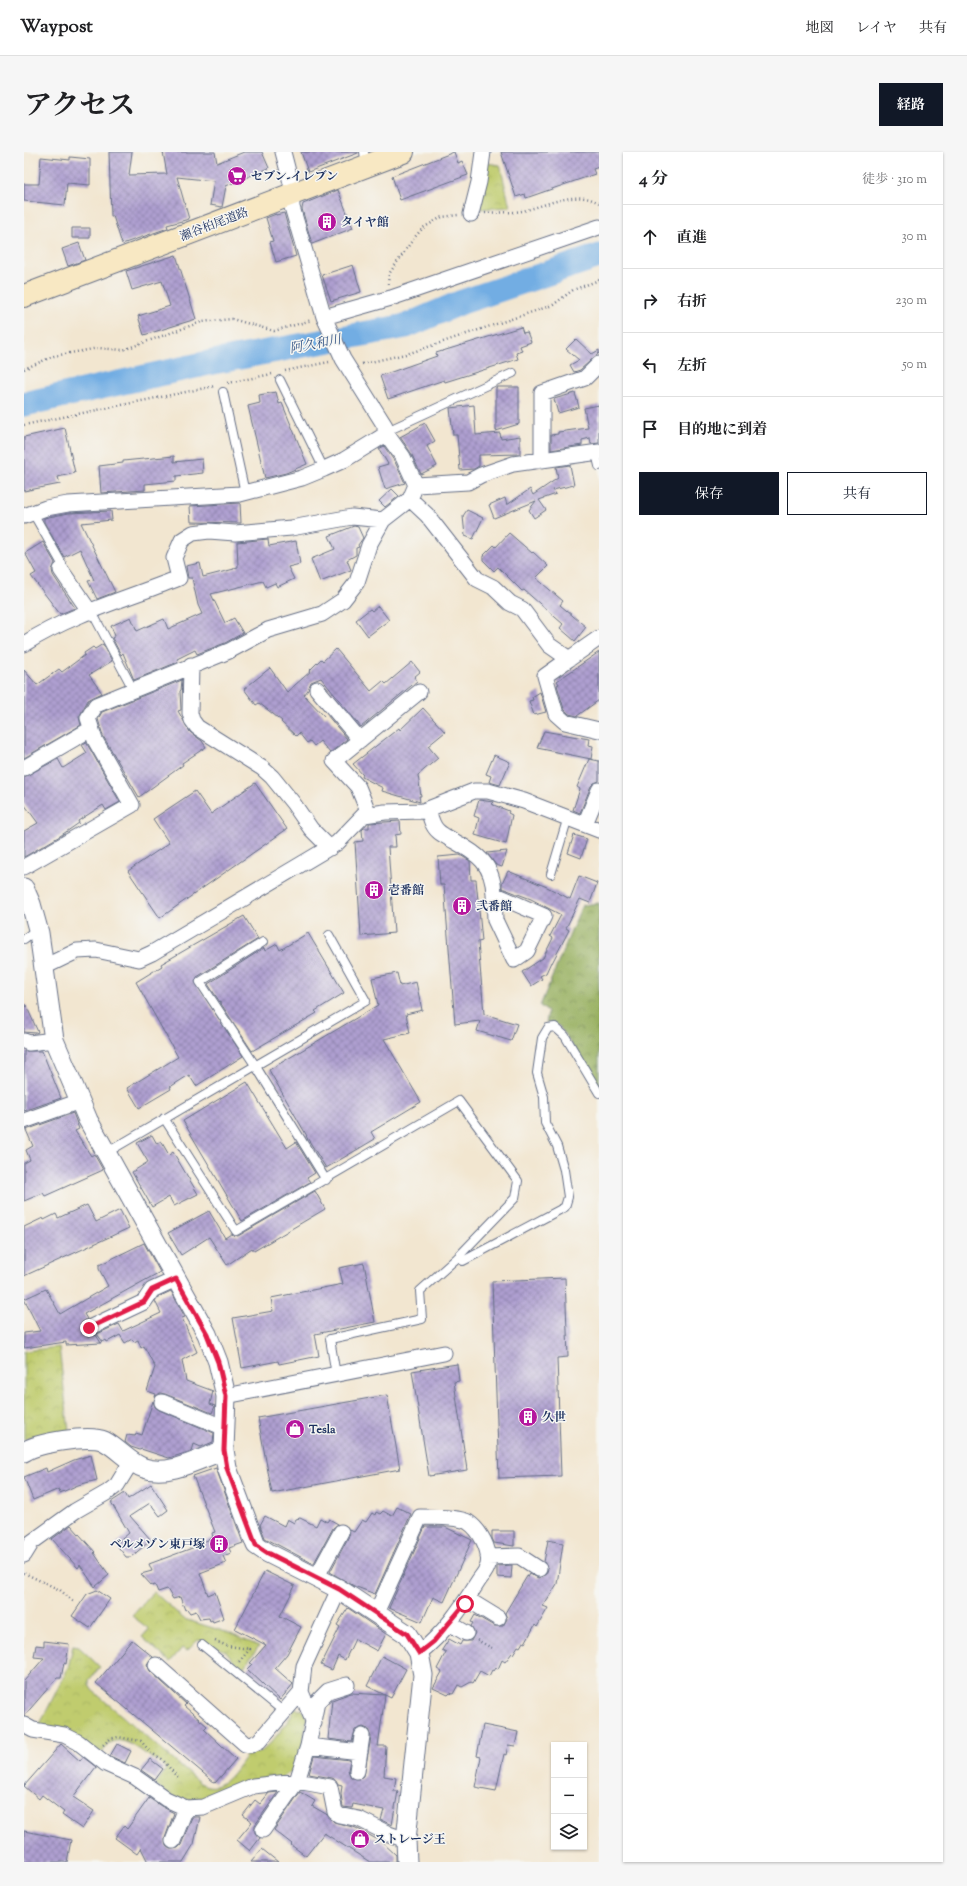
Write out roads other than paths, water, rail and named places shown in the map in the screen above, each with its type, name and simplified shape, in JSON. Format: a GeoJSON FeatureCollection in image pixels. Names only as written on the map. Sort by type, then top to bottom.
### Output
{"type":"FeatureCollection","features":[{"type":"Feature","properties":{"kind":"main road","name":"瀬谷柏尾道路"},"geometry":{"type":"LineString","coordinates":[[24,296],[292,195],[365,159],[403,152]]}},
{"type":"Feature","properties":{"kind":"street"},"geometry":{"type":"LineString","coordinates":[[24,867],[132,805],[95,740],[88,718],[96,705],[191,665],[229,651],[268,630],[322,614],[343,600],[357,582],[369,545],[383,520],[410,499],[416,485],[403,457],[386,432],[385,426],[343,359],[325,321],[292,207],[291,183],[283,152]]}},
{"type":"Feature","properties":{"kind":"street"},"geometry":{"type":"LineString","coordinates":[[471,214],[479,182],[482,152]]}},
{"type":"Feature","properties":{"kind":"street"},"geometry":{"type":"LineString","coordinates":[[325,321],[599,227]]}},
{"type":"Feature","properties":{"kind":"street"},"geometry":{"type":"LineString","coordinates":[[542,461],[542,393],[585,378],[599,364]]}},
{"type":"Feature","properties":{"kind":"street"},"geometry":{"type":"LineString","coordinates":[[28,514],[46,508],[68,504],[245,493],[302,478],[324,469],[375,442],[386,432]]}},
{"type":"Feature","properties":{"kind":"street"},"geometry":{"type":"LineString","coordinates":[[416,485],[468,482],[481,475],[514,464],[598,457]]}},
{"type":"Feature","properties":{"kind":"street"},"geometry":{"type":"LineString","coordinates":[[410,499],[427,515],[477,579],[493,587],[510,603],[522,610],[549,645],[569,660]]}},
{"type":"Feature","properties":{"kind":"street"},"geometry":{"type":"LineString","coordinates":[[24,644],[38,634],[179,578],[174,558],[182,540],[193,533],[208,531],[235,533],[291,528],[352,517],[383,520]]}},
{"type":"Feature","properties":{"kind":"street"},"geometry":{"type":"LineString","coordinates":[[61,570],[91,612]]}},
{"type":"Feature","properties":{"kind":"street"},"geometry":{"type":"LineString","coordinates":[[599,638],[545,676],[556,714],[565,722],[599,730]]}},
{"type":"Feature","properties":{"kind":"street"},"geometry":{"type":"LineString","coordinates":[[191,665],[190,713],[192,720],[197,727],[262,768],[272,777],[293,803],[311,829],[330,848]]}},
{"type":"Feature","properties":{"kind":"street"},"geometry":{"type":"LineString","coordinates":[[316,689],[360,740]]}},
{"type":"Feature","properties":{"kind":"street"},"geometry":{"type":"LineString","coordinates":[[369,814],[358,787],[334,762],[419,692]]}},
{"type":"Feature","properties":{"kind":"street"},"geometry":{"type":"LineString","coordinates":[[24,768],[91,728]]}},
{"type":"Feature","properties":{"kind":"street"},"geometry":{"type":"LineString","coordinates":[[585,824],[599,790]]}},
{"type":"Feature","properties":{"kind":"street"},"geometry":{"type":"LineString","coordinates":[[44,967],[77,951],[96,950],[139,959],[152,953],[330,848],[337,843],[364,815],[428,809],[474,791],[488,791],[524,801],[599,830]]}},
{"type":"Feature","properties":{"kind":"street"},"geometry":{"type":"LineString","coordinates":[[428,809],[432,823],[438,832],[477,854],[491,874],[494,894]]}},
{"type":"Feature","properties":{"kind":"street"},"geometry":{"type":"LineString","coordinates":[[24,888],[31,904],[31,934],[44,967],[54,1040],[80,1101],[106,1153],[207,1334],[218,1362],[226,1396],[224,1450],[227,1468],[256,1545],[268,1553],[339,1589],[376,1613],[407,1634],[419,1653],[423,1675],[406,1840],[407,1862]]}},
{"type":"Feature","properties":{"kind":"street"},"geometry":{"type":"LineString","coordinates":[[24,1042],[29,1043],[54,1040]]}},
{"type":"Feature","properties":{"kind":"street"},"geometry":{"type":"LineString","coordinates":[[24,1121],[80,1101]]}},
{"type":"Feature","properties":{"kind":"street"},"geometry":{"type":"LineString","coordinates":[[89,1328],[144,1302],[152,1290],[176,1279]]}},
{"type":"Feature","properties":{"kind":"street"},"geometry":{"type":"LineString","coordinates":[[226,1396],[444,1353]]}},
{"type":"Feature","properties":{"kind":"street"},"geometry":{"type":"LineString","coordinates":[[162,1402],[225,1428]]}},
{"type":"Feature","properties":{"kind":"street"},"geometry":{"type":"LineString","coordinates":[[24,1452],[40,1444],[98,1438],[113,1446],[134,1462],[145,1468],[161,1470],[173,1468],[224,1450]]}},
{"type":"Feature","properties":{"kind":"street"},"geometry":{"type":"LineString","coordinates":[[24,1555],[32,1542],[75,1511],[108,1492],[116,1485],[128,1467],[134,1462]]}},
{"type":"Feature","properties":{"kind":"street"},"geometry":{"type":"LineString","coordinates":[[376,1613],[420,1516],[442,1517],[468,1522],[479,1532],[488,1551],[488,1566],[468,1599],[449,1623],[434,1641],[419,1653]]}},
{"type":"Feature","properties":{"kind":"street"},"geometry":{"type":"LineString","coordinates":[[316,1578],[342,1532]]}},
{"type":"Feature","properties":{"kind":"street"},"geometry":{"type":"LineString","coordinates":[[488,1557],[519,1556],[539,1568]]}},
{"type":"Feature","properties":{"kind":"street"},"geometry":{"type":"LineString","coordinates":[[314,1723],[301,1692],[304,1666],[339,1589]]}},
{"type":"Feature","properties":{"kind":"street"},"geometry":{"type":"LineString","coordinates":[[468,1599],[498,1618]]}},
{"type":"Feature","properties":{"kind":"street"},"geometry":{"type":"LineString","coordinates":[[449,1623],[466,1633]]}},
{"type":"Feature","properties":{"kind":"street"},"geometry":{"type":"LineString","coordinates":[[156,1665],[245,1744],[251,1745],[259,1741],[301,1692]]}},
{"type":"Feature","properties":{"kind":"street"},"geometry":{"type":"LineString","coordinates":[[263,1830],[297,1781],[314,1723],[317,1702],[328,1691],[347,1685]]}},
{"type":"Feature","properties":{"kind":"street"},"geometry":{"type":"LineString","coordinates":[[24,1725],[33,1730],[64,1735],[94,1754],[106,1764],[135,1777],[166,1799],[186,1808],[203,1807],[253,1786],[297,1781],[330,1787],[335,1812],[339,1815],[359,1819],[389,1834],[406,1840]]}},
{"type":"Feature","properties":{"kind":"street"},"geometry":{"type":"LineString","coordinates":[[357,1771],[362,1736]]}},
{"type":"Feature","properties":{"kind":"street"},"geometry":{"type":"LineString","coordinates":[[308,1746],[360,1752]]}},
{"type":"Feature","properties":{"kind":"street"},"geometry":{"type":"LineString","coordinates":[[173,1841],[186,1808]]}},
{"type":"Feature","properties":{"kind":"lane"},"geometry":{"type":"LineString","coordinates":[[386,432],[513,373]]}},
{"type":"Feature","properties":{"kind":"lane"},"geometry":{"type":"LineString","coordinates":[[280,376],[324,469]]}},
{"type":"Feature","properties":{"kind":"lane"},"geometry":{"type":"LineString","coordinates":[[221,388],[245,493]]}},
{"type":"Feature","properties":{"kind":"lane"},"geometry":{"type":"LineString","coordinates":[[28,514],[62,564],[60,567],[61,570]]}},
{"type":"Feature","properties":{"kind":"lane"},"geometry":{"type":"LineString","coordinates":[[91,612],[132,689]]}},
{"type":"Feature","properties":{"kind":"lane"},"geometry":{"type":"LineString","coordinates":[[551,874],[568,817]]}},
{"type":"Feature","properties":{"kind":"lane"},"geometry":{"type":"LineString","coordinates":[[106,1153],[366,1001],[330,935]]}},
{"type":"Feature","properties":{"kind":"lane"},"geometry":{"type":"LineString","coordinates":[[263,942],[200,982],[255,1065],[326,1180]]}},
{"type":"Feature","properties":{"kind":"lane"},"geometry":{"type":"LineString","coordinates":[[457,1258],[463,1261],[564,1208],[568,1197],[564,1170],[557,1146],[545,1123],[544,1097],[537,1073],[542,1038],[548,1028],[555,1027],[565,1036],[599,1092]]}},
{"type":"Feature","properties":{"kind":"lane"},"geometry":{"type":"LineString","coordinates":[[164,1118],[236,1231],[326,1180],[459,1101],[518,1181],[515,1198],[457,1258],[420,1291],[422,1319],[330,1339],[336,1375]]}},
{"type":"Feature","properties":{"kind":"lane"},"geometry":{"type":"LineString","coordinates":[[202,1645],[284,1712]]}},
{"type":"Feature","properties":{"kind":"waterway","name":"阿久和川"},"geometry":{"type":"LineString","coordinates":[[24,404],[213,362],[406,326],[462,302],[599,256]]}},
{"type":"Feature","properties":{"kind":"place","name":"セブン-イレブン"},"geometry":{"type":"Point","coordinates":[237,176]}},
{"type":"Feature","properties":{"kind":"place","name":"タイヤ館"},"geometry":{"type":"Point","coordinates":[327,222]}},
{"type":"Feature","properties":{"kind":"place","name":"壱番館"},"geometry":{"type":"Point","coordinates":[374,890]}},
{"type":"Feature","properties":{"kind":"place","name":"弐番館"},"geometry":{"type":"Point","coordinates":[462,906]}},
{"type":"Feature","properties":{"kind":"place","name":"久世"},"geometry":{"type":"Point","coordinates":[528,1417]}},
{"type":"Feature","properties":{"kind":"place","name":"Tesla"},"geometry":{"type":"Point","coordinates":[295,1429]}},
{"type":"Feature","properties":{"kind":"place","name":"ベルメゾン東戸塚"},"geometry":{"type":"Point","coordinates":[219,1544]}},
{"type":"Feature","properties":{"kind":"place","name":"ストレージ王"},"geometry":{"type":"Point","coordinates":[360,1839]}}]}
